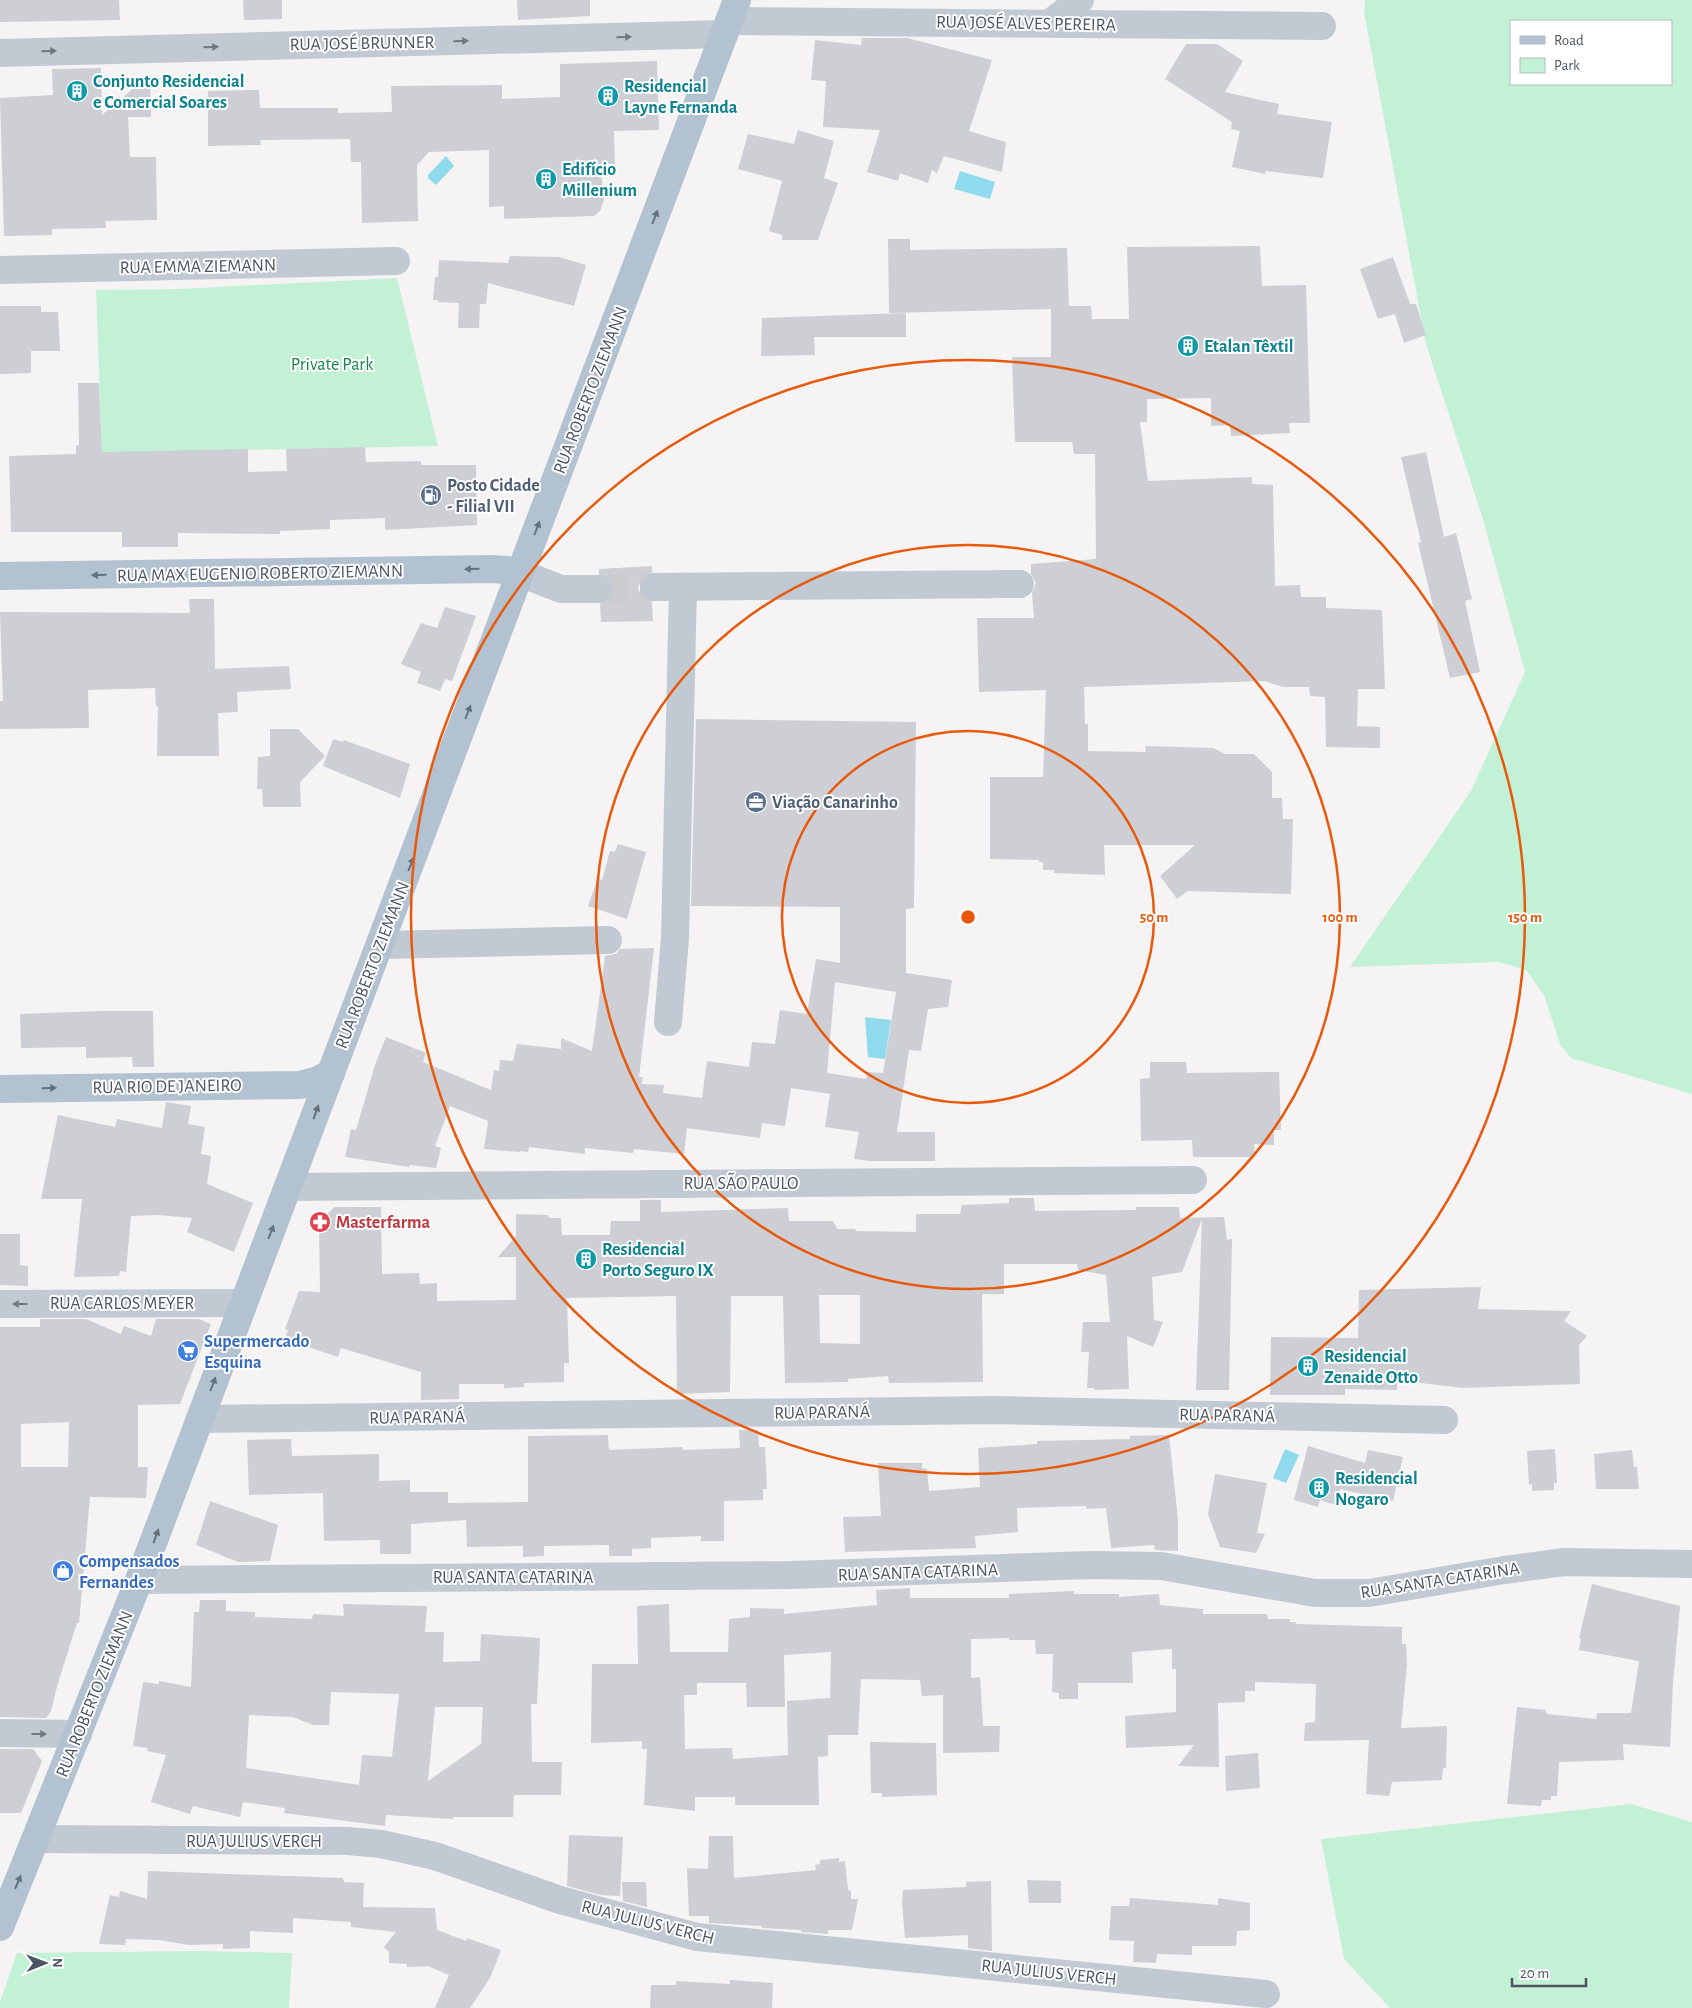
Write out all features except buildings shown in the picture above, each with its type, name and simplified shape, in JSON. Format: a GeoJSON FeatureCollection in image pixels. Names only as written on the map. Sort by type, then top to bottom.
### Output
{"type":"FeatureCollection","features":[{"type":"Feature","properties":{"kind":"main road","name":"RUA ROBERTO ZIEMANN"},"geometry":{"type":"LineString","coordinates":[[0,1927],[140,1580],[243,1303],[731,18]]}},
{"type":"Feature","properties":{"kind":"main road","name":"RUA MAX EUGENIO ROBERTO ZIEMANN"},"geometry":{"type":"LineString","coordinates":[[0,576],[491,569],[506,570],[520,574]]}},
{"type":"Feature","properties":{"kind":"main road","name":"RUA RIO DE JANEIRO"},"geometry":{"type":"LineString","coordinates":[[0,1089],[300,1085],[318,1080],[331,1073]]}},
{"type":"Feature","properties":{"kind":"street"},"geometry":{"type":"LineString","coordinates":[[1050,23],[1080,0]]}},
{"type":"Feature","properties":{"kind":"street","name":"RUA JOSÉ ALVES PEREIRA"},"geometry":{"type":"LineString","coordinates":[[731,18],[1322,26]]}},
{"type":"Feature","properties":{"kind":"street","name":"RUA JOSÉ BRUNNER"},"geometry":{"type":"LineString","coordinates":[[0,53],[731,18]]}},
{"type":"Feature","properties":{"kind":"street","name":"RUA EMMA ZIEMANN"},"geometry":{"type":"LineString","coordinates":[[0,270],[396,261]]}},
{"type":"Feature","properties":{"kind":"street"},"geometry":{"type":"LineString","coordinates":[[520,574],[561,589],[598,589]]}},
{"type":"Feature","properties":{"kind":"street"},"geometry":{"type":"LineString","coordinates":[[654,588],[1020,584]]}},
{"type":"Feature","properties":{"kind":"street"},"geometry":{"type":"LineString","coordinates":[[668,1022],[675,938],[684,587]]}},
{"type":"Feature","properties":{"kind":"street"},"geometry":{"type":"LineString","coordinates":[[380,945],[608,940]]}},
{"type":"Feature","properties":{"kind":"street","name":"RUA SÃO PAULO"},"geometry":{"type":"LineString","coordinates":[[289,1186],[1193,1180]]}},
{"type":"Feature","properties":{"kind":"street","name":"RUA CARLOS MEYER"},"geometry":{"type":"LineString","coordinates":[[0,1304],[243,1303]]}},
{"type":"Feature","properties":{"kind":"street","name":"RUA PARANÁ"},"geometry":{"type":"LineString","coordinates":[[200,1419],[996,1410],[1444,1420]]}},
{"type":"Feature","properties":{"kind":"street","name":"RUA SANTA CATARINA"},"geometry":{"type":"LineString","coordinates":[[140,1580],[791,1576],[1091,1565],[1161,1566],[1315,1593],[1360,1593],[1564,1562],[1692,1564]]}},
{"type":"Feature","properties":{"kind":"street"},"geometry":{"type":"LineString","coordinates":[[0,1733],[78,1734]]}},
{"type":"Feature","properties":{"kind":"street","name":"RUA JULIUS VERCH"},"geometry":{"type":"LineString","coordinates":[[36,1839],[348,1841],[381,1844],[435,1856],[560,1900],[697,1937],[1266,1994]]}},
{"type":"Feature","properties":{"kind":"green space"},"geometry":{"type":"Polygon","coordinates":[[[1365,0],[1692,0],[1692,1094],[1571,1058],[1560,1044],[1544,995],[1526,970],[1499,962],[1350,967],[1471,791],[1525,672],[1482,516],[1426,344],[1364,12],[1365,0]]]}},
{"type":"Feature","properties":{"kind":"green space","name":"Private Park"},"geometry":{"type":"Polygon","coordinates":[[[397,278],[438,446],[102,453],[96,290],[179,289],[397,278]]]}},
{"type":"Feature","properties":{"kind":"green space"},"geometry":{"type":"Polygon","coordinates":[[[1631,1804],[1692,1822],[1692,2008],[1390,2008],[1344,1959],[1321,1839],[1631,1804]]]}},
{"type":"Feature","properties":{"kind":"green space"},"geometry":{"type":"Polygon","coordinates":[[[197,1951],[292,1953],[289,2008],[0,2008],[0,2002],[17,1953],[197,1951]]]}},
{"type":"Feature","properties":{"kind":"water"},"geometry":{"type":"Polygon","coordinates":[[[446,156],[454,166],[436,185],[428,178],[428,175],[446,156]]]}},
{"type":"Feature","properties":{"kind":"water"},"geometry":{"type":"Polygon","coordinates":[[[960,171],[995,182],[990,199],[954,189],[960,171]]]}},
{"type":"Feature","properties":{"kind":"water"},"geometry":{"type":"Polygon","coordinates":[[[865,1017],[891,1020],[885,1059],[868,1057],[865,1017]]]}},
{"type":"Feature","properties":{"kind":"water"},"geometry":{"type":"Polygon","coordinates":[[[1285,1449],[1299,1455],[1286,1483],[1273,1478],[1285,1449]]]}},
{"type":"Feature","properties":{"kind":"tunnel"},"geometry":{"type":"LineString","coordinates":[[598,589],[654,587]]}},
{"type":"Feature","properties":{"kind":"place","name":"Conjunto Residencial e Comercial Soares"},"geometry":{"type":"Point","coordinates":[77,91]}},
{"type":"Feature","properties":{"kind":"place","name":"Residencial Layne Fernanda"},"geometry":{"type":"Point","coordinates":[608,96]}},
{"type":"Feature","properties":{"kind":"place","name":"Edifício Millenium"},"geometry":{"type":"Point","coordinates":[546,179]}},
{"type":"Feature","properties":{"kind":"place","name":"Etalan Têxtil"},"geometry":{"type":"Point","coordinates":[1188,346]}},
{"type":"Feature","properties":{"kind":"place","name":"Posto Cidade - Filial VII"},"geometry":{"type":"Point","coordinates":[431,495]}},
{"type":"Feature","properties":{"kind":"place","name":"Viação Canarinho"},"geometry":{"type":"Point","coordinates":[756,802]}},
{"type":"Feature","properties":{"kind":"place","name":"Masterfarma"},"geometry":{"type":"Point","coordinates":[320,1222]}},
{"type":"Feature","properties":{"kind":"place","name":"Residencial Porto Seguro IX"},"geometry":{"type":"Point","coordinates":[586,1259]}},
{"type":"Feature","properties":{"kind":"place","name":"Supermercado Esquina"},"geometry":{"type":"Point","coordinates":[188,1351]}},
{"type":"Feature","properties":{"kind":"place","name":"Residencial Zenaide Otto"},"geometry":{"type":"Point","coordinates":[1308,1366]}},
{"type":"Feature","properties":{"kind":"place","name":"Residencial Nogaro"},"geometry":{"type":"Point","coordinates":[1319,1488]}},
{"type":"Feature","properties":{"kind":"place","name":"Compensados Fernandes"},"geometry":{"type":"Point","coordinates":[63,1571]}}]}
